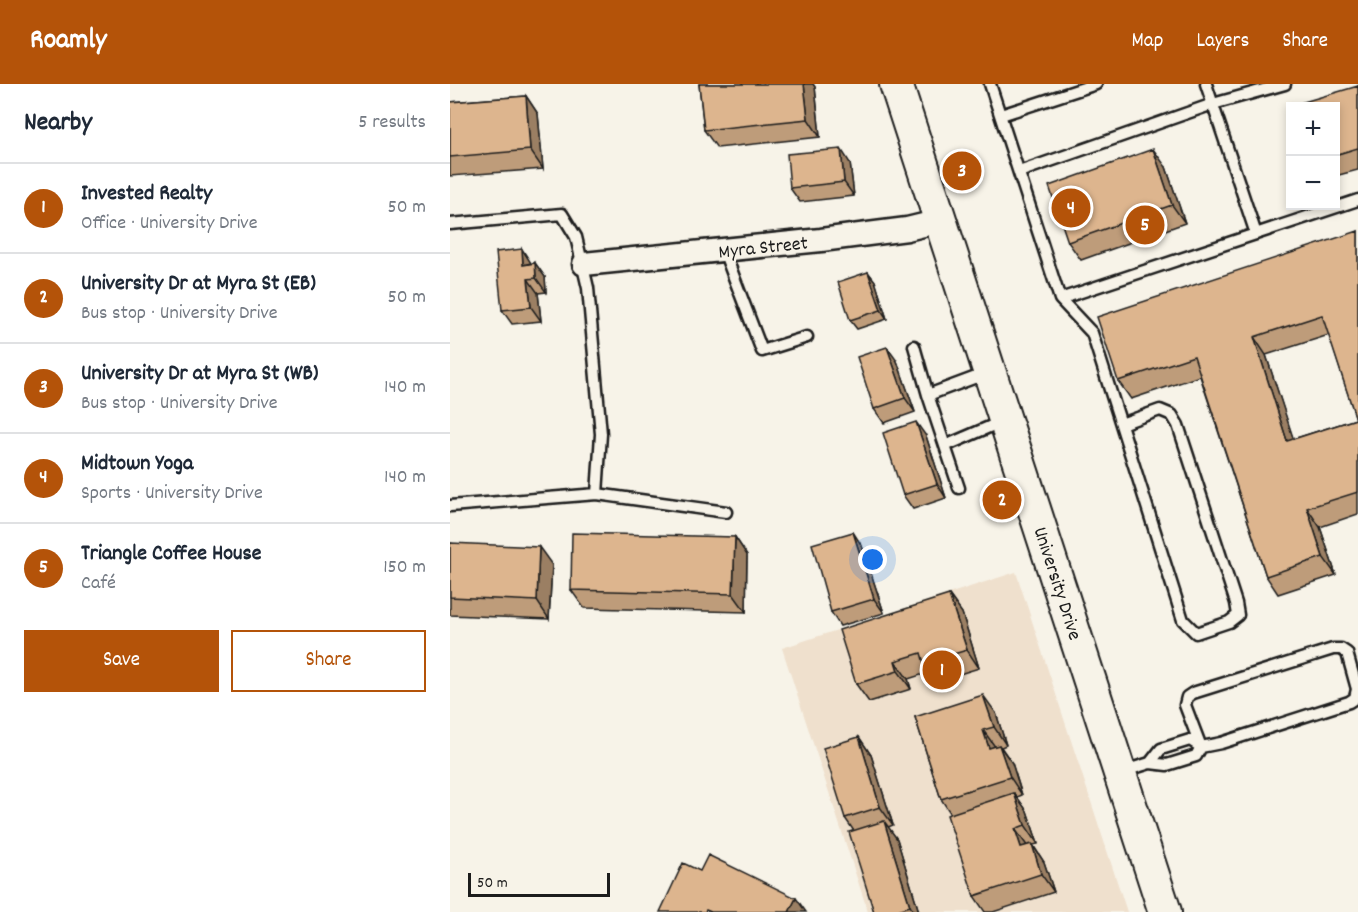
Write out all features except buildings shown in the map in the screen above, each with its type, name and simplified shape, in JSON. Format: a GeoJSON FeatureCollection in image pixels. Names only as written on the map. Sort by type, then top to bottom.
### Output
{"type":"FeatureCollection","features":[{"type":"Feature","properties":{"kind":"main road","name":"University Drive"},"geometry":{"type":"LineString","coordinates":[[896,84],[1165,912]]}},
{"type":"Feature","properties":{"kind":"street","name":"Myra Street"},"geometry":{"type":"LineString","coordinates":[[584,264],[724,251],[907,229],[940,221]]}},
{"type":"Feature","properties":{"kind":"lane"},"geometry":{"type":"LineString","coordinates":[[990,84],[1060,299],[1092,333],[1183,620],[1196,633],[1229,622],[1238,615],[1236,603],[1178,425],[1172,415],[1160,410],[1121,424]]}},
{"type":"Feature","properties":{"kind":"lane"},"geometry":{"type":"LineString","coordinates":[[1000,115],[1096,84]]}},
{"type":"Feature","properties":{"kind":"lane"},"geometry":{"type":"LineString","coordinates":[[1206,84],[1256,234]]}},
{"type":"Feature","properties":{"kind":"lane"},"geometry":{"type":"LineString","coordinates":[[1019,172],[1213,104],[1285,84]]}},
{"type":"Feature","properties":{"kind":"lane"},"geometry":{"type":"LineString","coordinates":[[1060,299],[1358,200]]}},
{"type":"Feature","properties":{"kind":"lane"},"geometry":{"type":"LineString","coordinates":[[450,224],[562,214],[576,237],[588,288],[601,434],[597,494]]}},
{"type":"Feature","properties":{"kind":"lane"},"geometry":{"type":"LineString","coordinates":[[724,251],[762,351],[807,337]]}},
{"type":"Feature","properties":{"kind":"lane"},"geometry":{"type":"LineString","coordinates":[[914,346],[959,488]]}},
{"type":"Feature","properties":{"kind":"lane"},"geometry":{"type":"LineString","coordinates":[[928,395],[990,372]]}},
{"type":"Feature","properties":{"kind":"lane"},"geometry":{"type":"LineString","coordinates":[[945,446],[1006,420]]}},
{"type":"Feature","properties":{"kind":"lane"},"geometry":{"type":"LineString","coordinates":[[450,506],[597,494],[726,512]]}},
{"type":"Feature","properties":{"kind":"lane"},"geometry":{"type":"LineString","coordinates":[[1120,773],[1150,763],[1167,765],[1196,756],[1201,747],[1185,705],[1187,697],[1193,693],[1333,649],[1341,649],[1347,653],[1357,689],[1354,698],[1349,702],[1201,747],[1190,740],[1161,749],[1150,763]]}},
{"type":"Feature","properties":{"kind":"shaded area"},"geometry":{"type":"Polygon","coordinates":[[[1016,572],[1127,912],[868,912],[782,648],[1016,572]]]}},
{"type":"Feature","properties":{"kind":"place","name":"University Dr at Myra St (WB)"},"geometry":{"type":"Point","coordinates":[962,171]}},
{"type":"Feature","properties":{"kind":"place","name":"Midtown Yoga"},"geometry":{"type":"Point","coordinates":[1071,208]}},
{"type":"Feature","properties":{"kind":"place","name":"Triangle Coffee House"},"geometry":{"type":"Point","coordinates":[1145,225]}},
{"type":"Feature","properties":{"kind":"place","name":"University Dr at Myra St (EB)"},"geometry":{"type":"Point","coordinates":[1002,500]}},
{"type":"Feature","properties":{"kind":"place","name":"Invested Realty"},"geometry":{"type":"Point","coordinates":[942,670]}}]}
